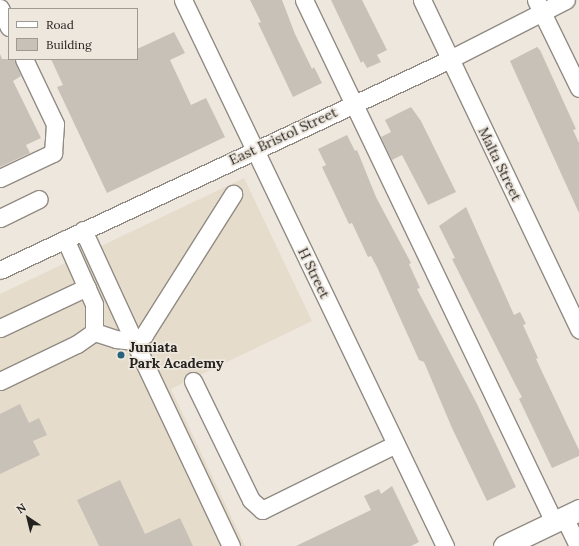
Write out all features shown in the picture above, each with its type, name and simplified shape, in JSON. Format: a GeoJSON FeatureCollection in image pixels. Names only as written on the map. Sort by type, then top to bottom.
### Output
{"type":"FeatureCollection","features":[{"type":"Feature","properties":{"kind":"main road"},"geometry":{"type":"LineString","coordinates":[[504,546],[566,516]]}},
{"type":"Feature","properties":{"kind":"street","name":"H Street"},"geometry":{"type":"LineString","coordinates":[[183,0],[445,546]]}},
{"type":"Feature","properties":{"kind":"street"},"geometry":{"type":"LineString","coordinates":[[304,0],[354,103],[566,516],[578,546]]}},
{"type":"Feature","properties":{"kind":"street","name":"Malta Street"},"geometry":{"type":"LineString","coordinates":[[422,0],[579,329]]}},
{"type":"Feature","properties":{"kind":"street","name":"East Bristol Street"},"geometry":{"type":"LineString","coordinates":[[0,270],[254,149],[450,59],[539,6],[566,0]]}},
{"type":"Feature","properties":{"kind":"street"},"geometry":{"type":"LineString","coordinates":[[539,6],[579,88]]}},
{"type":"Feature","properties":{"kind":"street"},"geometry":{"type":"LineString","coordinates":[[0,8],[8,25]]}},
{"type":"Feature","properties":{"kind":"street"},"geometry":{"type":"LineString","coordinates":[[0,178],[53,153],[55,124],[24,60]]}},
{"type":"Feature","properties":{"kind":"street"},"geometry":{"type":"LineString","coordinates":[[94,332],[116,339],[134,341],[144,335],[233,194]]}},
{"type":"Feature","properties":{"kind":"street"},"geometry":{"type":"LineString","coordinates":[[0,218],[39,199]]}},
{"type":"Feature","properties":{"kind":"street"},"geometry":{"type":"LineString","coordinates":[[83,230],[231,546]]}},
{"type":"Feature","properties":{"kind":"street"},"geometry":{"type":"LineString","coordinates":[[65,239],[94,304],[94,332]]}},
{"type":"Feature","properties":{"kind":"street"},"geometry":{"type":"LineString","coordinates":[[0,328],[87,287]]}},
{"type":"Feature","properties":{"kind":"street"},"geometry":{"type":"LineString","coordinates":[[0,381],[76,344],[94,332]]}},
{"type":"Feature","properties":{"kind":"street"},"geometry":{"type":"LineString","coordinates":[[193,381],[251,500],[262,510],[396,444]]}},
{"type":"Feature","properties":{"kind":"shaded area","name":"Juniata Park Academy"},"geometry":{"type":"Polygon","coordinates":[[[244,178],[312,321],[171,389],[245,546],[0,546],[0,294],[244,178]]]}},
{"type":"Feature","properties":{"kind":"building"},"geometry":{"type":"Polygon","coordinates":[[[250,0],[282,0],[295,34],[312,69],[314,67],[322,83],[293,97],[258,23],[261,22],[250,0]]]}},
{"type":"Feature","properties":{"kind":"building"},"geometry":{"type":"Polygon","coordinates":[[[331,0],[362,0],[387,50],[377,55],[381,62],[367,68],[363,61],[361,63],[331,0]]]}},
{"type":"Feature","properties":{"kind":"building"},"geometry":{"type":"Polygon","coordinates":[[[174,32],[185,53],[170,60],[191,105],[206,98],[225,137],[107,193],[57,87],[63,85],[51,60],[138,60],[138,49],[174,32]]]}},
{"type":"Feature","properties":{"kind":"building"},"geometry":{"type":"Polygon","coordinates":[[[537,47],[540,50],[576,129],[573,130],[579,143],[579,213],[510,61],[537,47]]]}},
{"type":"Feature","properties":{"kind":"building"},"geometry":{"type":"Polygon","coordinates":[[[0,54],[2,59],[14,60],[21,76],[13,81],[41,138],[26,145],[30,153],[0,167],[0,54]]]}},
{"type":"Feature","properties":{"kind":"building"},"geometry":{"type":"Polygon","coordinates":[[[411,107],[421,121],[456,192],[428,205],[402,155],[392,160],[381,137],[391,132],[385,120],[411,107]]]}},
{"type":"Feature","properties":{"kind":"building"},"geometry":{"type":"Polygon","coordinates":[[[347,135],[355,151],[357,150],[376,197],[411,263],[409,264],[420,288],[417,289],[477,404],[516,487],[487,501],[452,428],[424,362],[419,360],[377,267],[371,256],[368,257],[352,223],[349,224],[322,167],[326,165],[318,149],[347,135]]]}},
{"type":"Feature","properties":{"kind":"building"},"geometry":{"type":"Polygon","coordinates":[[[466,207],[514,315],[520,312],[526,324],[523,325],[538,358],[536,359],[579,450],[579,456],[552,468],[519,399],[522,397],[452,259],[455,258],[439,226],[466,207]]]}},
{"type":"Feature","properties":{"kind":"building"},"geometry":{"type":"Polygon","coordinates":[[[20,404],[29,423],[39,418],[47,435],[33,441],[40,455],[0,474],[0,414],[20,404]]]}},
{"type":"Feature","properties":{"kind":"building"},"geometry":{"type":"Polygon","coordinates":[[[120,480],[145,534],[180,518],[193,546],[99,546],[77,500],[120,480]]]}},
{"type":"Feature","properties":{"kind":"building"},"geometry":{"type":"Polygon","coordinates":[[[392,486],[419,542],[411,546],[296,546],[371,510],[364,496],[379,489],[381,494],[392,486]]]}},
{"type":"Feature","properties":{"kind":"place","name":"Juniata Park Academy"},"geometry":{"type":"Point","coordinates":[121,355]}}]}
